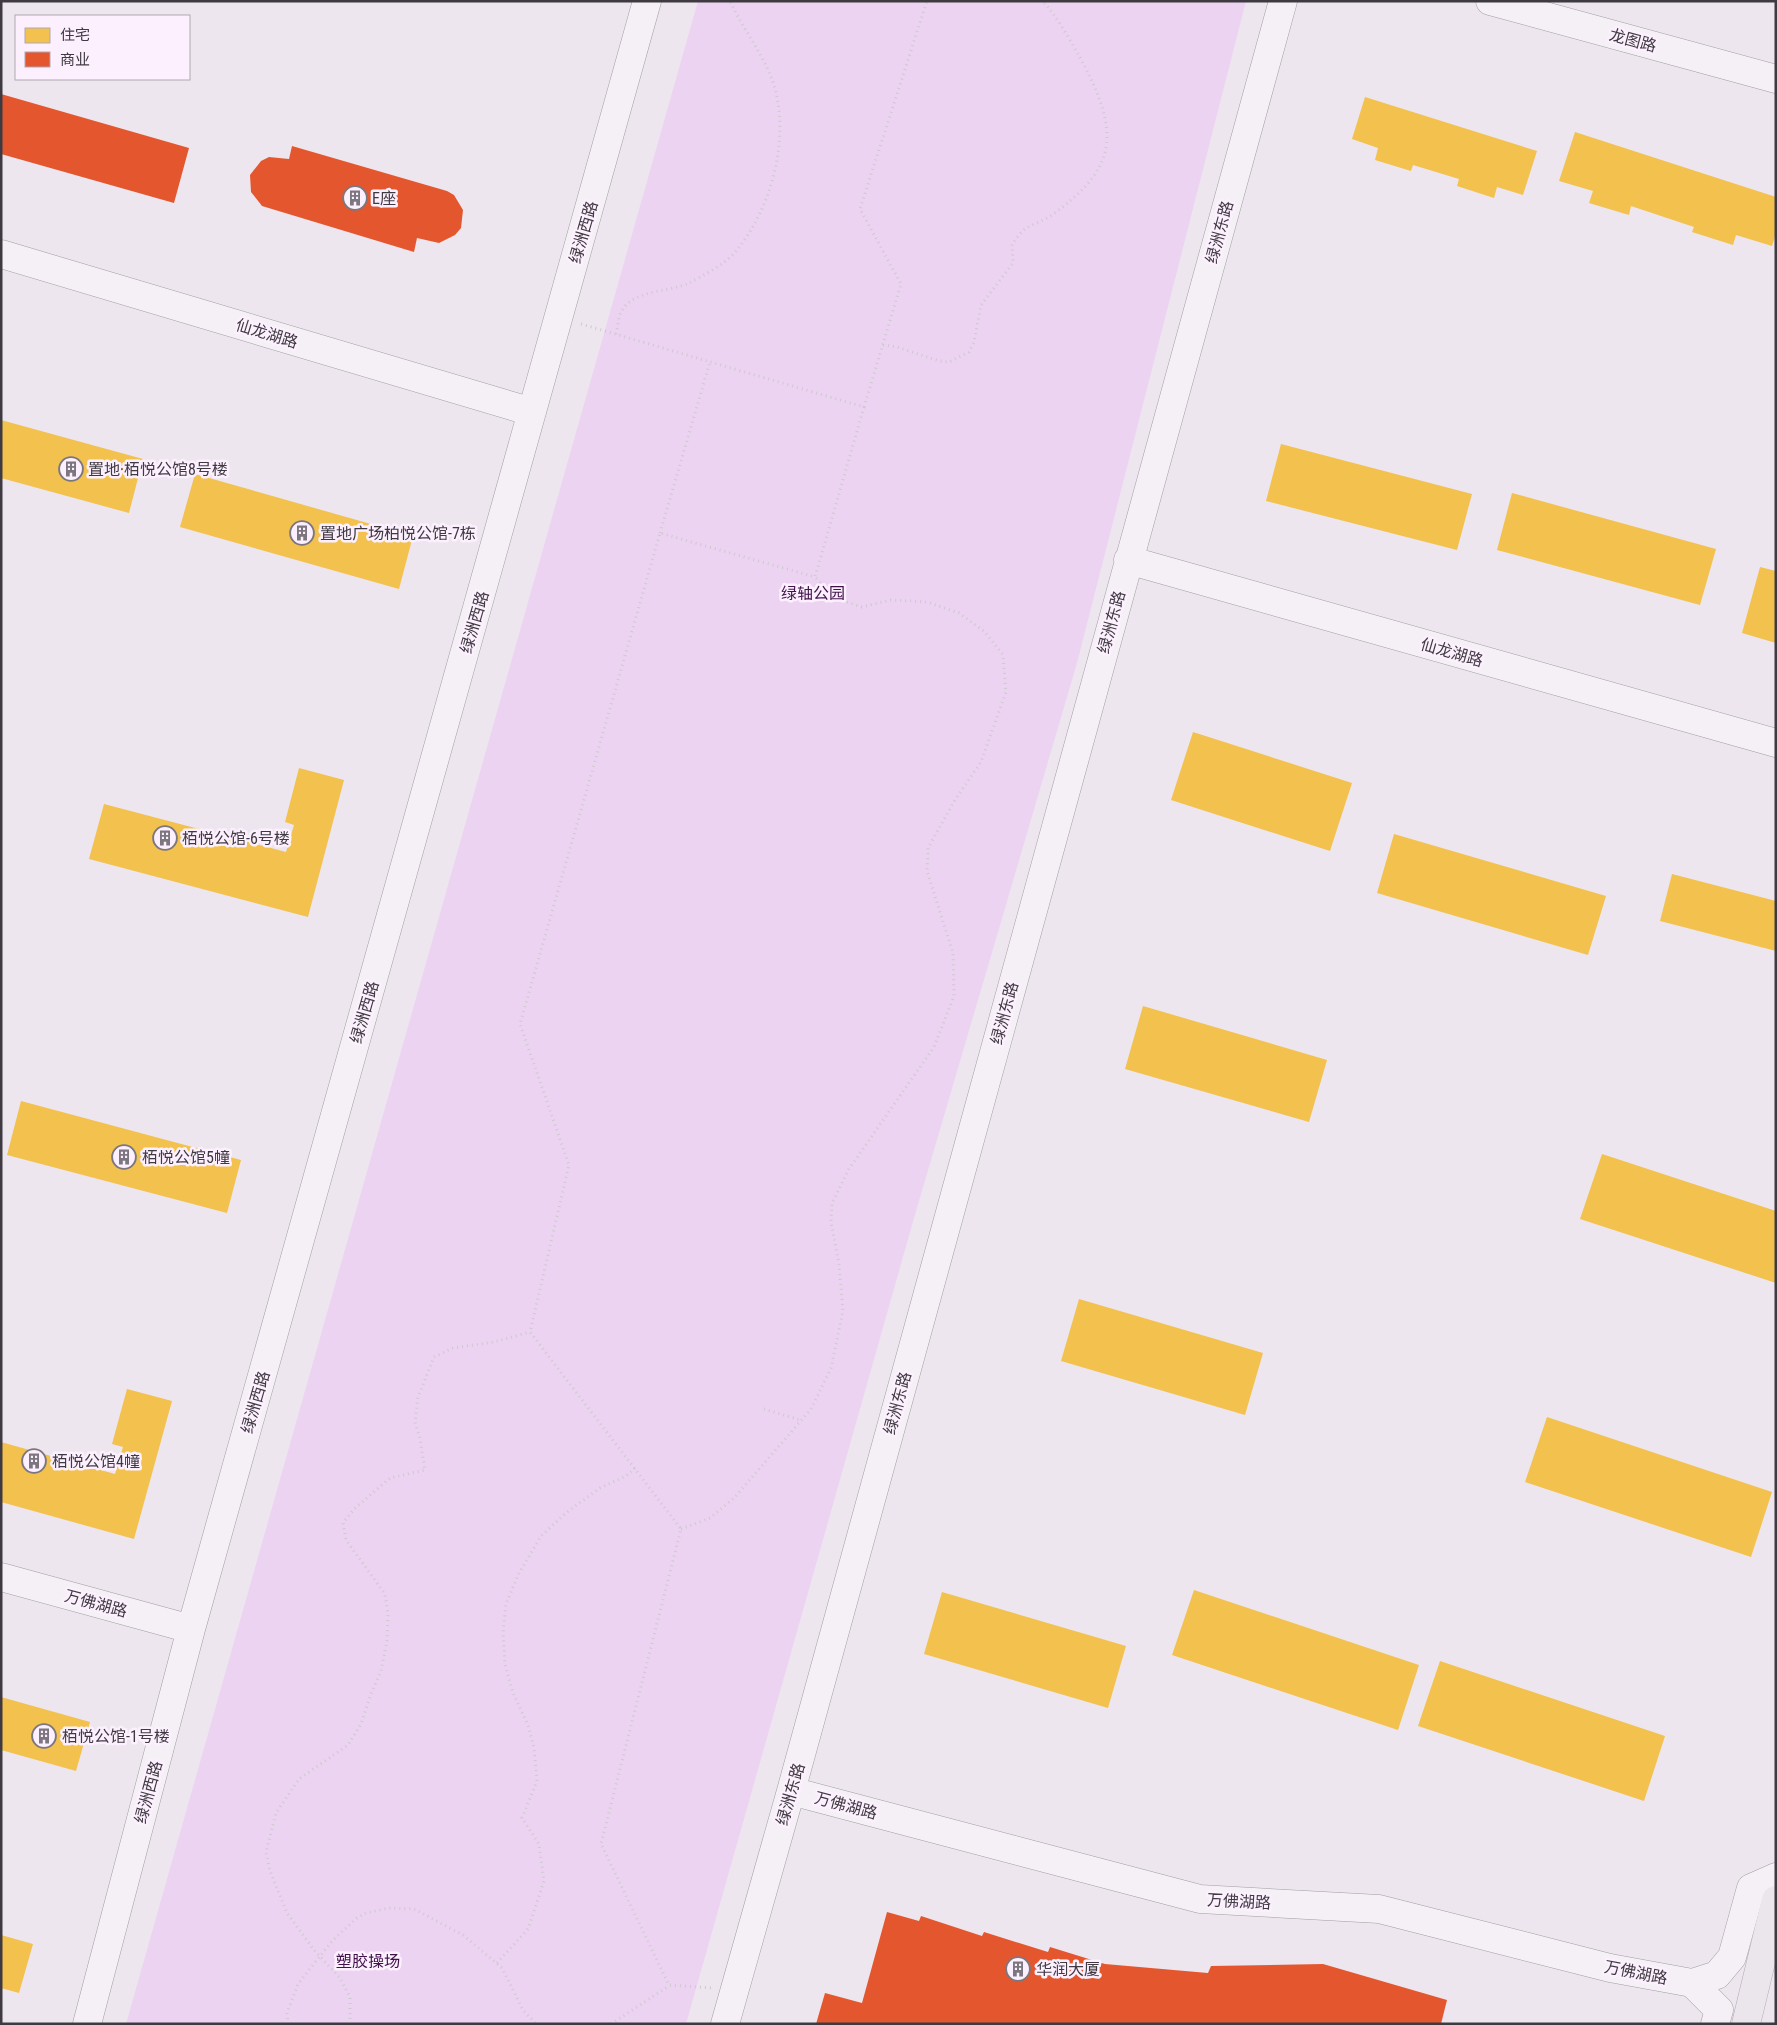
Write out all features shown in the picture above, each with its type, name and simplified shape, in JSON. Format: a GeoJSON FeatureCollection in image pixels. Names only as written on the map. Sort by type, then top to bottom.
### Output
{"type":"FeatureCollection","features":[{"type":"Feature","properties":{"kind":"main road"},"geometry":{"type":"LineString","coordinates":[[1746,2024],[1776,1900]]}},
{"type":"Feature","properties":{"kind":"street","name":"绿洲西路"},"geometry":{"type":"LineString","coordinates":[[87,2024],[192,1629],[647,1]]}},
{"type":"Feature","properties":{"kind":"street","name":"绿洲东路"},"geometry":{"type":"LineString","coordinates":[[725,2024],[792,1791],[1282,1]]}},
{"type":"Feature","properties":{"kind":"street","name":"龙图路"},"geometry":{"type":"LineString","coordinates":[[1490,1],[1776,79]]}},
{"type":"Feature","properties":{"kind":"street","name":"仙龙湖路"},"geometry":{"type":"LineString","coordinates":[[1,254],[532,412]]}},
{"type":"Feature","properties":{"kind":"street","name":"仙龙湖路"},"geometry":{"type":"LineString","coordinates":[[1128,560],[1776,744]]}},
{"type":"Feature","properties":{"kind":"street","name":"万佛湖路"},"geometry":{"type":"LineString","coordinates":[[1,1577],[192,1629]]}},
{"type":"Feature","properties":{"kind":"street","name":"万佛湖路"},"geometry":{"type":"LineString","coordinates":[[792,1791],[1200,1899],[1379,1909],[1610,1968],[1692,1983]]}},
{"type":"Feature","properties":{"kind":"street"},"geometry":{"type":"LineString","coordinates":[[1715,2024],[1718,2010],[1692,1983],[1717,1975],[1732,1957],[1751,1888],[1776,1877]]}},
{"type":"Feature","properties":{"kind":"path"},"geometry":{"type":"LineString","coordinates":[[616,334],[621,312],[634,298],[688,284],[735,252],[754,224],[775,172],[780,144],[780,113],[773,82],[730,1]]}},
{"type":"Feature","properties":{"kind":"path"},"geometry":{"type":"LineString","coordinates":[[815,577],[901,284],[860,209],[927,1]]}},
{"type":"Feature","properties":{"kind":"path"},"geometry":{"type":"LineString","coordinates":[[883,345],[897,347],[939,361],[949,362],[969,352],[974,342],[981,305],[1013,264],[1012,244],[1024,230],[1044,221],[1066,205],[1090,180],[1104,158],[1108,143],[1107,119],[1099,96],[1072,46],[1042,1]]}},
{"type":"Feature","properties":{"kind":"path"},"geometry":{"type":"LineString","coordinates":[[559,317],[864,407]]}},
{"type":"Feature","properties":{"kind":"path"},"geometry":{"type":"LineString","coordinates":[[530,1332],[569,1165],[520,1024],[710,362]]}},
{"type":"Feature","properties":{"kind":"path"},"geometry":{"type":"LineString","coordinates":[[660,532],[815,577],[834,598],[862,607],[891,600],[928,602],[959,613],[986,632],[1003,655],[1006,692],[981,762],[955,800],[928,848],[927,871],[953,953],[954,996],[934,1047],[849,1168],[832,1203],[831,1222],[839,1264],[843,1311],[831,1368],[810,1409],[734,1498],[710,1518],[681,1528]]}},
{"type":"Feature","properties":{"kind":"path"},"geometry":{"type":"LineString","coordinates":[[530,1332],[681,1528]]}},
{"type":"Feature","properties":{"kind":"path"},"geometry":{"type":"LineString","coordinates":[[350,2024],[350,1997],[340,1978],[319,1956],[287,1913],[270,1871],[266,1852],[268,1836],[276,1813],[299,1779],[348,1745],[361,1724],[370,1694],[381,1671],[387,1641],[388,1615],[385,1594],[346,1540],[343,1523],[354,1509],[390,1478],[425,1470],[415,1422],[418,1397],[434,1357],[453,1348],[494,1342],[530,1332]]}},
{"type":"Feature","properties":{"kind":"path"},"geometry":{"type":"LineString","coordinates":[[764,1410],[800,1420]]}},
{"type":"Feature","properties":{"kind":"path"},"geometry":{"type":"LineString","coordinates":[[497,1964],[528,1929],[544,1881],[539,1844],[522,1818],[537,1781],[534,1748],[528,1725],[513,1693],[505,1664],[502,1633],[506,1604],[518,1575],[541,1536],[594,1493],[626,1476],[635,1468]]}},
{"type":"Feature","properties":{"kind":"path"},"geometry":{"type":"LineString","coordinates":[[670,1985],[601,1844],[681,1528]]}},
{"type":"Feature","properties":{"kind":"path"},"geometry":{"type":"LineString","coordinates":[[288,2024],[287,2013],[291,1999],[298,1984],[319,1956],[357,1918],[366,1913],[397,1908],[414,1909],[463,1935],[502,1968],[523,2010],[536,2024]]}},
{"type":"Feature","properties":{"kind":"path"},"geometry":{"type":"LineString","coordinates":[[611,2024],[670,1985],[735,1989]]}},
{"type":"Feature","properties":{"kind":"green space","name":"绿轴公园"},"geometry":{"type":"Polygon","coordinates":[[[698,1],[1246,1],[1077,663],[914,1218],[686,2024],[126,2024],[698,1]]]}},
{"type":"Feature","properties":{"kind":"building: 住宅"},"geometry":{"type":"Polygon","coordinates":[[[1365,97],[1537,151],[1523,195],[1497,187],[1494,198],[1457,186],[1459,179],[1413,165],[1411,171],[1375,160],[1378,148],[1352,139],[1365,97]]]}},
{"type":"Feature","properties":{"kind":"building: 住宅"},"geometry":{"type":"Polygon","coordinates":[[[1575,132],[1776,197],[1776,233],[1772,246],[1736,235],[1733,245],[1692,232],[1694,227],[1631,206],[1629,215],[1589,203],[1593,191],[1559,181],[1575,132]]]}},
{"type":"Feature","properties":{"kind":"building: 住宅","name":"置地·栢悦公馆8号楼"},"geometry":{"type":"Polygon","coordinates":[[[1,420],[143,459],[129,513],[1,478],[1,420]]]}},
{"type":"Feature","properties":{"kind":"building: 住宅"},"geometry":{"type":"Polygon","coordinates":[[[1281,444],[1472,494],[1457,550],[1266,501],[1281,444]]]}},
{"type":"Feature","properties":{"kind":"building: 住宅","name":"置地广场柏悦公馆-7栋"},"geometry":{"type":"Polygon","coordinates":[[[195,474],[413,536],[399,589],[180,527],[195,474]]]}},
{"type":"Feature","properties":{"kind":"building: 住宅"},"geometry":{"type":"Polygon","coordinates":[[[1512,493],[1716,549],[1700,605],[1497,550],[1512,493]]]}},
{"type":"Feature","properties":{"kind":"building: 住宅"},"geometry":{"type":"Polygon","coordinates":[[[1760,567],[1776,571],[1776,643],[1742,633],[1760,567]]]}},
{"type":"Feature","properties":{"kind":"building: 住宅"},"geometry":{"type":"Polygon","coordinates":[[[1193,732],[1352,783],[1330,851],[1171,800],[1193,732]]]}},
{"type":"Feature","properties":{"kind":"building: 住宅","name":"栢悦公馆-6号楼"},"geometry":{"type":"Polygon","coordinates":[[[299,768],[344,780],[308,917],[89,859],[104,804],[286,852],[294,825],[285,822],[299,768]]]}},
{"type":"Feature","properties":{"kind":"building: 住宅"},"geometry":{"type":"Polygon","coordinates":[[[1394,834],[1606,896],[1588,955],[1377,893],[1394,834]]]}},
{"type":"Feature","properties":{"kind":"building: 住宅"},"geometry":{"type":"Polygon","coordinates":[[[1672,874],[1776,901],[1776,951],[1660,921],[1672,874]]]}},
{"type":"Feature","properties":{"kind":"building: 住宅"},"geometry":{"type":"Polygon","coordinates":[[[1143,1006],[1327,1060],[1309,1122],[1125,1069],[1143,1006]]]}},
{"type":"Feature","properties":{"kind":"building: 住宅","name":"栢悦公馆5幢"},"geometry":{"type":"Polygon","coordinates":[[[21,1101],[241,1160],[227,1213],[7,1155],[21,1101]]]}},
{"type":"Feature","properties":{"kind":"building: 住宅"},"geometry":{"type":"Polygon","coordinates":[[[1602,1154],[1776,1211],[1776,1283],[1580,1219],[1602,1154]]]}},
{"type":"Feature","properties":{"kind":"building: 住宅"},"geometry":{"type":"Polygon","coordinates":[[[1079,1299],[1263,1353],[1245,1415],[1061,1361],[1079,1299]]]}},
{"type":"Feature","properties":{"kind":"building: 住宅","name":"栢悦公馆4幢"},"geometry":{"type":"Polygon","coordinates":[[[127,1389],[172,1401],[134,1539],[1,1502],[1,1442],[115,1474],[123,1447],[112,1444],[127,1389]]]}},
{"type":"Feature","properties":{"kind":"building: 住宅"},"geometry":{"type":"Polygon","coordinates":[[[1547,1417],[1772,1492],[1751,1557],[1525,1482],[1547,1417]]]}},
{"type":"Feature","properties":{"kind":"building: 住宅"},"geometry":{"type":"Polygon","coordinates":[[[1194,1590],[1419,1665],[1398,1730],[1172,1655],[1194,1590]]]}},
{"type":"Feature","properties":{"kind":"building: 住宅"},"geometry":{"type":"Polygon","coordinates":[[[942,1592],[1126,1646],[1108,1708],[924,1654],[942,1592]]]}},
{"type":"Feature","properties":{"kind":"building: 住宅"},"geometry":{"type":"Polygon","coordinates":[[[1440,1661],[1665,1736],[1644,1801],[1418,1726],[1440,1661]]]}},
{"type":"Feature","properties":{"kind":"building: 住宅","name":"栢悦公馆-1号楼"},"geometry":{"type":"Polygon","coordinates":[[[1,1697],[90,1722],[76,1771],[1,1750],[1,1697]]]}},
{"type":"Feature","properties":{"kind":"building: 住宅"},"geometry":{"type":"Polygon","coordinates":[[[1,1935],[33,1944],[19,1993],[1,1988],[1,1935]]]}},
{"type":"Feature","properties":{"kind":"building: 商业"},"geometry":{"type":"Polygon","coordinates":[[[1,94],[189,148],[174,203],[1,154],[1,94]]]}},
{"type":"Feature","properties":{"kind":"building: 商业","name":"E座"},"geometry":{"type":"Polygon","coordinates":[[[292,146],[447,191],[454,195],[463,210],[461,228],[455,235],[439,243],[417,238],[414,252],[262,206],[251,192],[250,175],[261,161],[269,157],[289,159],[292,146]]]}},
{"type":"Feature","properties":{"kind":"building: 商业","name":"华润大厦"},"geometry":{"type":"Polygon","coordinates":[[[887,1912],[919,1921],[921,1916],[982,1936],[984,1932],[1048,1952],[1050,1947],[1105,1964],[1208,1973],[1211,1966],[1323,1964],[1447,2000],[1441,2024],[816,2024],[825,1993],[862,2003],[887,1912]]]}},
{"type":"Feature","properties":{"kind":"place","name":"E座"},"geometry":{"type":"Point","coordinates":[355,198]}},
{"type":"Feature","properties":{"kind":"place","name":"置地·栢悦公馆8号楼"},"geometry":{"type":"Point","coordinates":[71,469]}},
{"type":"Feature","properties":{"kind":"place","name":"置地广场柏悦公馆-7栋"},"geometry":{"type":"Point","coordinates":[302,533]}},
{"type":"Feature","properties":{"kind":"place","name":"栢悦公馆-6号楼"},"geometry":{"type":"Point","coordinates":[165,838]}},
{"type":"Feature","properties":{"kind":"place","name":"栢悦公馆5幢"},"geometry":{"type":"Point","coordinates":[124,1157]}},
{"type":"Feature","properties":{"kind":"place","name":"栢悦公馆4幢"},"geometry":{"type":"Point","coordinates":[34,1461]}},
{"type":"Feature","properties":{"kind":"place","name":"栢悦公馆-1号楼"},"geometry":{"type":"Point","coordinates":[44,1736]}},
{"type":"Feature","properties":{"kind":"place","name":"华润大厦"},"geometry":{"type":"Point","coordinates":[1018,1969]}},
{"type":"Feature","properties":{"kind":"park label","name":"塑胶操场"},"geometry":{"type":"Point","coordinates":[368,1961]}}]}
